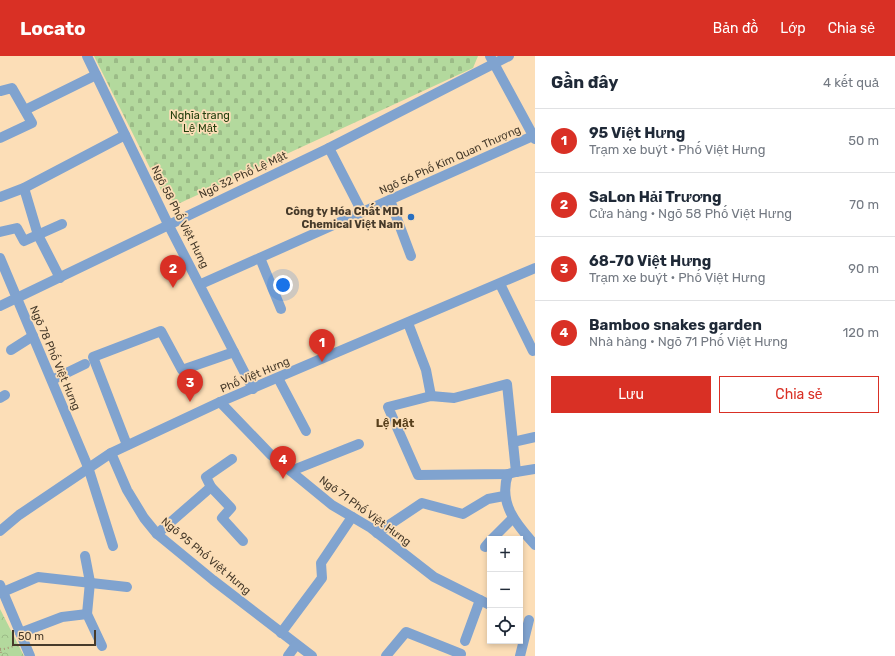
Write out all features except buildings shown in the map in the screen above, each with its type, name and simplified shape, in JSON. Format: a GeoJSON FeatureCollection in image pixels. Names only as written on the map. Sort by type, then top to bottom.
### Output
{"type":"FeatureCollection","features":[{"type":"Feature","properties":{"kind":"street","name":"Ngõ 58 Phố Việt Hưng"},"geometry":{"type":"LineString","coordinates":[[87,56],[168,224],[201,284],[253,389]]}},
{"type":"Feature","properties":{"kind":"street","name":"Ngõ 32 Phố Lệ Mật"},"geometry":{"type":"LineString","coordinates":[[0,306],[329,148],[492,59],[508,56]]}},
{"type":"Feature","properties":{"kind":"street"},"geometry":{"type":"LineString","coordinates":[[492,59],[534,137]]}},
{"type":"Feature","properties":{"kind":"street"},"geometry":{"type":"LineString","coordinates":[[25,110],[96,75]]}},
{"type":"Feature","properties":{"kind":"street"},"geometry":{"type":"LineString","coordinates":[[0,138],[32,123],[12,88],[1,91]]}},
{"type":"Feature","properties":{"kind":"street"},"geometry":{"type":"LineString","coordinates":[[0,197],[24,188],[125,135]]}},
{"type":"Feature","properties":{"kind":"street","name":"Ngõ 56 Phố Kim Quan Thượng"},"geometry":{"type":"LineString","coordinates":[[201,284],[534,137]]}},
{"type":"Feature","properties":{"kind":"street"},"geometry":{"type":"LineString","coordinates":[[329,148],[362,212]]}},
{"type":"Feature","properties":{"kind":"street"},"geometry":{"type":"LineString","coordinates":[[24,188],[38,235],[60,278]]}},
{"type":"Feature","properties":{"kind":"street"},"geometry":{"type":"LineString","coordinates":[[390,200],[411,256]]}},
{"type":"Feature","properties":{"kind":"street"},"geometry":{"type":"LineString","coordinates":[[0,232],[17,228],[24,241],[62,224]]}},
{"type":"Feature","properties":{"kind":"street","name":"Ngõ 78 Phố Việt Hưng"},"geometry":{"type":"LineString","coordinates":[[0,258],[88,467],[113,546]]}},
{"type":"Feature","properties":{"kind":"street"},"geometry":{"type":"LineString","coordinates":[[260,258],[281,309]]}},
{"type":"Feature","properties":{"kind":"street","name":"Phố Việt Hưng"},"geometry":{"type":"LineString","coordinates":[[0,531],[19,514],[88,467],[127,445],[220,402],[535,269]]}},
{"type":"Feature","properties":{"kind":"street"},"geometry":{"type":"LineString","coordinates":[[500,284],[533,351]]}},
{"type":"Feature","properties":{"kind":"street"},"geometry":{"type":"LineString","coordinates":[[408,323],[426,370],[431,396]]}},
{"type":"Feature","properties":{"kind":"street"},"geometry":{"type":"LineString","coordinates":[[127,445],[93,357],[161,331],[182,370],[234,352]]}},
{"type":"Feature","properties":{"kind":"street"},"geometry":{"type":"LineString","coordinates":[[11,350],[33,336]]}},
{"type":"Feature","properties":{"kind":"street"},"geometry":{"type":"LineString","coordinates":[[52,380],[85,364]]}},
{"type":"Feature","properties":{"kind":"street"},"geometry":{"type":"LineString","coordinates":[[278,378],[306,431]]}},
{"type":"Feature","properties":{"kind":"street"},"geometry":{"type":"LineString","coordinates":[[535,469],[512,473],[418,476],[388,407],[431,396],[454,398],[507,384],[513,442],[512,473],[505,483],[504,496],[513,518],[535,545]]}},
{"type":"Feature","properties":{"kind":"street","name":"Ngõ 71 Phố Việt Hưng"},"geometry":{"type":"LineString","coordinates":[[220,402],[271,455],[332,505],[377,533],[434,577],[487,604]]}},
{"type":"Feature","properties":{"kind":"street"},"geometry":{"type":"LineString","coordinates":[[513,442],[535,437]]}},
{"type":"Feature","properties":{"kind":"street"},"geometry":{"type":"LineString","coordinates":[[291,471],[359,444]]}},
{"type":"Feature","properties":{"kind":"street","name":"Ngõ 95 Phố Việt Hưng"},"geometry":{"type":"LineString","coordinates":[[111,453],[127,490],[144,518],[157,534],[296,645],[312,656]]}},
{"type":"Feature","properties":{"kind":"street"},"geometry":{"type":"LineString","coordinates":[[232,459],[206,477],[210,487],[231,508],[222,518],[243,541]]}},
{"type":"Feature","properties":{"kind":"street"},"geometry":{"type":"LineString","coordinates":[[157,534],[210,487]]}},
{"type":"Feature","properties":{"kind":"street"},"geometry":{"type":"LineString","coordinates":[[377,533],[422,503],[463,514],[488,499],[504,496]]}},
{"type":"Feature","properties":{"kind":"street"},"geometry":{"type":"LineString","coordinates":[[281,633],[322,578],[321,563],[352,517]]}},
{"type":"Feature","properties":{"kind":"street"},"geometry":{"type":"LineString","coordinates":[[495,536],[513,518]]}},
{"type":"Feature","properties":{"kind":"street"},"geometry":{"type":"LineString","coordinates":[[85,556],[90,582],[87,614],[102,646]]}},
{"type":"Feature","properties":{"kind":"street"},"geometry":{"type":"LineString","coordinates":[[30,656],[1,588],[38,577],[127,587]]}},
{"type":"Feature","properties":{"kind":"street"},"geometry":{"type":"LineString","coordinates":[[465,640],[480,600]]}},
{"type":"Feature","properties":{"kind":"street"},"geometry":{"type":"LineString","coordinates":[[20,633],[62,617],[87,614]]}},
{"type":"Feature","properties":{"kind":"street"},"geometry":{"type":"LineString","coordinates":[[520,656],[528,620]]}},
{"type":"Feature","properties":{"kind":"street"},"geometry":{"type":"LineString","coordinates":[[386,656],[406,632],[461,654]]}},
{"type":"Feature","properties":{"kind":"street"},"geometry":{"type":"LineString","coordinates":[[288,656],[296,645]]}},
{"type":"Feature","properties":{"kind":"path"},"geometry":{"type":"LineString","coordinates":[[2,656],[0,649],[15,646]]}},
{"type":"Feature","properties":{"kind":"green space","name":"Nghĩa trang Lệ Mật"},"geometry":{"type":"Polygon","coordinates":[[[94,56],[478,56],[473,68],[180,203],[165,198],[94,56]]]}},
{"type":"Feature","properties":{"kind":"green space"},"geometry":{"type":"Polygon","coordinates":[[[0,609],[24,656],[0,656],[0,609]]]}},
{"type":"Feature","properties":{"kind":"place","name":"Công ty Hóa Chất MDI Chemical Việt Nam"},"geometry":{"type":"Point","coordinates":[411,217]}},
{"type":"Feature","properties":{"kind":"place","name":"SaLon Hải Trương"},"geometry":{"type":"Point","coordinates":[173,288]}},
{"type":"Feature","properties":{"kind":"place","name":"95 Việt Hưng"},"geometry":{"type":"Point","coordinates":[322,362]}},
{"type":"Feature","properties":{"kind":"place","name":"68-70 Việt Hưng"},"geometry":{"type":"Point","coordinates":[190,402]}},
{"type":"Feature","properties":{"kind":"place","name":"Bamboo snakes garden"},"geometry":{"type":"Point","coordinates":[283,479]}},
{"type":"Feature","properties":{"kind":"district","name":"Lệ Mật"},"geometry":{"type":"Point","coordinates":[395,423]}}]}
